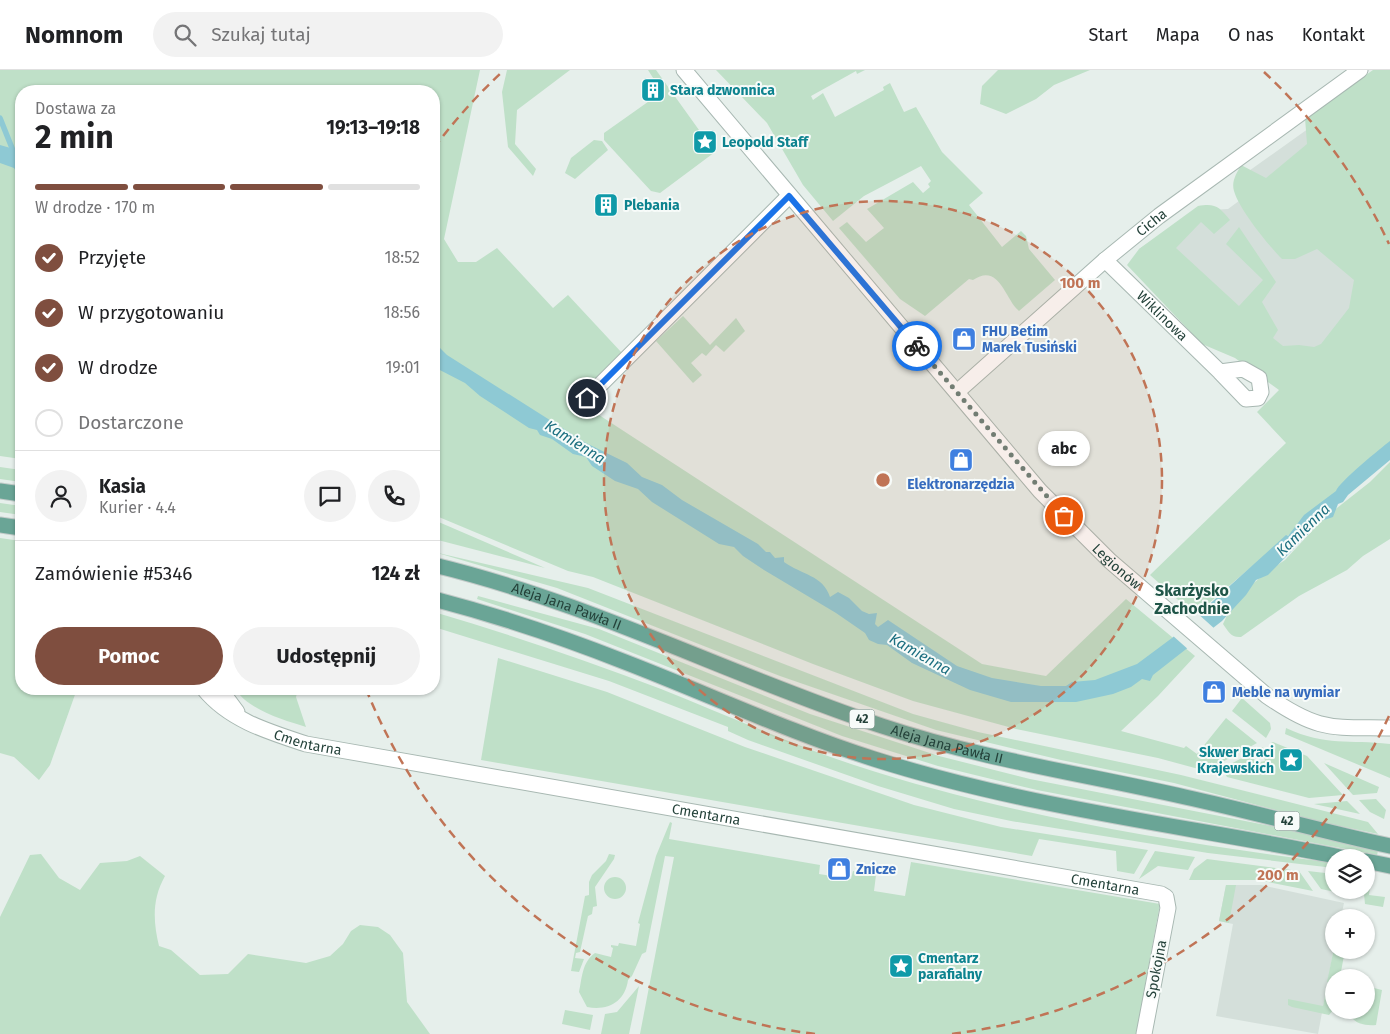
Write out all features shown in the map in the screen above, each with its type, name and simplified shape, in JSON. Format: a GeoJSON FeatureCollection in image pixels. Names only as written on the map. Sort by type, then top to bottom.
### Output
{"type":"FeatureCollection","features":[{"type":"Feature","properties":{"kind":"main road"},"geometry":{"type":"LineString","coordinates":[[0,491],[15,493]]}},
{"type":"Feature","properties":{"kind":"main road"},"geometry":{"type":"LineString","coordinates":[[0,525],[15,527]]}},
{"type":"Feature","properties":{"kind":"main road","name":"Aleja Jana Pawła II"},"geometry":{"type":"LineString","coordinates":[[440,567],[611,620],[809,701],[944,745],[1021,764],[1184,796],[1390,846]]}},
{"type":"Feature","properties":{"kind":"main road","name":"42"},"geometry":{"type":"LineString","coordinates":[[440,601],[555,636],[624,661],[803,735],[940,778],[1010,796],[1325,854]]}},
{"type":"Feature","properties":{"kind":"main road"},"geometry":{"type":"LineString","coordinates":[[1375,863],[1390,866]]}},
{"type":"Feature","properties":{"kind":"street","name":"Legionów"},"geometry":{"type":"LineString","coordinates":[[684,70],[1040,491],[1110,561],[1267,696],[1302,719],[1325,727],[1390,728]]}},
{"type":"Feature","properties":{"kind":"street","name":"Cicha"},"geometry":{"type":"LineString","coordinates":[[957,392],[1105,260],[1182,198],[1360,70]]}},
{"type":"Feature","properties":{"kind":"street"},"geometry":{"type":"LineString","coordinates":[[587,398],[789,196]]}},
{"type":"Feature","properties":{"kind":"street","name":"Wiklinowa"},"geometry":{"type":"LineString","coordinates":[[1105,260],[1220,372]]}},
{"type":"Feature","properties":{"kind":"street","name":"Cmentarna"},"geometry":{"type":"LineString","coordinates":[[209,695],[216,703],[242,719],[266,731],[306,744],[1155,892],[1166,897],[1168,904]]}},
{"type":"Feature","properties":{"kind":"street","name":"Cmentarna"},"geometry":{"type":"LineString","coordinates":[[224,695],[242,719]]}},
{"type":"Feature","properties":{"kind":"street","name":"Spokojna"},"geometry":{"type":"LineString","coordinates":[[1144,1034],[1168,904]]}},
{"type":"Feature","properties":{"kind":"shaded area"},"geometry":{"type":"Polygon","coordinates":[[[1312,126],[1390,285],[1313,368],[1274,374],[1139,249],[1195,211],[1228,209],[1243,198],[1246,173],[1312,126]]]}},
{"type":"Feature","properties":{"kind":"shaded area"},"geometry":{"type":"Polygon","coordinates":[[[1226,885],[1261,885],[1344,903],[1343,909],[1325,909],[1325,959],[1332,959],[1330,969],[1325,969],[1325,996],[1318,1034],[1216,1016],[1233,924],[1219,921],[1226,885]]]}},
{"type":"Feature","properties":{"kind":"green space"},"geometry":{"type":"Polygon","coordinates":[[[0,70],[480,70],[444,239],[458,262],[476,262],[497,248],[553,308],[568,295],[622,353],[576,400],[982,664],[1046,676],[1126,599],[1195,656],[1158,696],[1121,731],[1184,748],[1186,746],[1197,754],[1226,718],[1257,743],[1206,771],[1158,758],[1016,729],[913,701],[813,664],[593,577],[568,571],[440,518],[440,85],[15,85],[15,458],[0,456],[0,70]]]}},
{"type":"Feature","properties":{"kind":"green space"},"geometry":{"type":"Polygon","coordinates":[[[507,70],[570,70],[517,110],[515,144],[536,169],[533,176],[508,147],[502,92],[507,70]]]}},
{"type":"Feature","properties":{"kind":"green space"},"geometry":{"type":"Polygon","coordinates":[[[648,70],[656,70],[704,137],[701,140],[706,147],[710,144],[715,152],[660,193],[651,191],[604,140],[604,133],[662,92],[648,70]]]}},
{"type":"Feature","properties":{"kind":"green space"},"geometry":{"type":"Polygon","coordinates":[[[716,70],[865,70],[857,74],[856,71],[811,96],[813,100],[823,93],[835,117],[884,90],[883,87],[890,83],[904,112],[916,107],[942,152],[983,193],[969,205],[1002,247],[1021,231],[1026,236],[1029,249],[1055,280],[1019,311],[995,279],[989,276],[982,276],[973,280],[969,279],[925,316],[900,299],[839,228],[847,222],[866,242],[884,228],[867,209],[913,182],[923,193],[930,187],[928,184],[931,181],[921,166],[864,196],[833,221],[803,185],[767,123],[716,70]]]}},
{"type":"Feature","properties":{"kind":"green space"},"geometry":{"type":"Polygon","coordinates":[[[998,70],[1090,70],[1054,85],[1036,99],[1006,114],[980,104],[982,86],[998,70]]]}},
{"type":"Feature","properties":{"kind":"green space"},"geometry":{"type":"Polygon","coordinates":[[[1373,70],[1390,70],[1390,445],[1333,497],[1195,615],[1150,575],[1286,443],[1257,412],[1279,390],[1235,358],[1202,344],[1127,265],[1139,249],[1198,206],[1209,205],[1217,207],[1230,220],[1214,234],[1201,222],[1176,248],[1239,306],[1263,280],[1226,244],[1239,227],[1276,282],[1262,302],[1278,330],[1273,338],[1283,346],[1299,345],[1314,347],[1321,344],[1349,308],[1354,280],[1317,249],[1295,259],[1282,259],[1262,236],[1237,199],[1233,187],[1234,180],[1241,165],[1266,178],[1307,144],[1305,118],[1373,70]]]}},
{"type":"Feature","properties":{"kind":"green space"},"geometry":{"type":"Polygon","coordinates":[[[594,140],[602,141],[608,150],[575,179],[565,173],[571,158],[594,140]]]}},
{"type":"Feature","properties":{"kind":"green space"},"geometry":{"type":"Polygon","coordinates":[[[683,316],[710,345],[736,318],[745,331],[724,352],[716,345],[706,356],[702,353],[691,363],[702,375],[693,383],[656,341],[683,316]]]}},
{"type":"Feature","properties":{"kind":"green space"},"geometry":{"type":"Polygon","coordinates":[[[1390,462],[1390,539],[1363,556],[1347,570],[1299,596],[1241,637],[1230,634],[1223,624],[1231,607],[1243,592],[1268,571],[1285,560],[1323,519],[1370,482],[1390,462]]]}},
{"type":"Feature","properties":{"kind":"green space"},"geometry":{"type":"Polygon","coordinates":[[[0,467],[15,469],[15,481],[0,479],[0,467]]]}},
{"type":"Feature","properties":{"kind":"green space"},"geometry":{"type":"Polygon","coordinates":[[[0,503],[15,505],[15,514],[0,512],[0,503]]]}},
{"type":"Feature","properties":{"kind":"green space"},"geometry":{"type":"Polygon","coordinates":[[[440,523],[545,568],[440,541],[440,523]]]}},
{"type":"Feature","properties":{"kind":"green space"},"geometry":{"type":"Polygon","coordinates":[[[0,538],[15,540],[15,695],[75,695],[50,765],[39,780],[14,757],[0,753],[0,538]]]}},
{"type":"Feature","properties":{"kind":"green space"},"geometry":{"type":"Polygon","coordinates":[[[440,553],[588,588],[913,714],[978,732],[1181,775],[1368,822],[1378,834],[1321,822],[1174,783],[1061,760],[936,730],[780,676],[557,588],[440,553]]]}},
{"type":"Feature","properties":{"kind":"green space"},"geometry":{"type":"Polygon","coordinates":[[[478,596],[599,629],[810,714],[939,756],[1030,779],[1286,829],[1370,849],[1346,849],[1037,790],[938,766],[842,736],[585,634],[477,599],[478,596]]]}},
{"type":"Feature","properties":{"kind":"green space"},"geometry":{"type":"Polygon","coordinates":[[[440,614],[605,668],[805,748],[913,783],[1032,813],[1212,846],[1325,862],[1325,867],[1208,853],[1011,821],[954,809],[878,786],[748,740],[728,731],[728,727],[609,681],[440,629],[440,614]]]}},
{"type":"Feature","properties":{"kind":"green space"},"geometry":{"type":"Polygon","coordinates":[[[498,658],[607,692],[745,747],[914,805],[1001,827],[1148,850],[1134,874],[1117,871],[1116,851],[1039,839],[1032,856],[481,760],[498,658]]]}},
{"type":"Feature","properties":{"kind":"green space"},"geometry":{"type":"Polygon","coordinates":[[[296,695],[306,727],[267,713],[241,696],[296,695]]]}},
{"type":"Feature","properties":{"kind":"green space"},"geometry":{"type":"Polygon","coordinates":[[[1242,698],[1270,723],[1271,729],[1266,738],[1232,711],[1242,698]]]}},
{"type":"Feature","properties":{"kind":"green space"},"geometry":{"type":"Polygon","coordinates":[[[1286,728],[1314,738],[1326,740],[1390,744],[1390,778],[1285,734],[1286,728]]]}},
{"type":"Feature","properties":{"kind":"green space"},"geometry":{"type":"Polygon","coordinates":[[[1273,742],[1307,756],[1343,795],[1309,798],[1227,777],[1224,772],[1225,767],[1255,751],[1253,754],[1255,763],[1265,761],[1263,752],[1260,752],[1259,748],[1262,747],[1271,753],[1276,748],[1271,743],[1273,742]]]}},
{"type":"Feature","properties":{"kind":"green space"},"geometry":{"type":"Polygon","coordinates":[[[1324,763],[1379,787],[1377,793],[1353,795],[1324,763]]]}},
{"type":"Feature","properties":{"kind":"green space"},"geometry":{"type":"Polygon","coordinates":[[[1376,799],[1386,810],[1384,819],[1370,812],[1359,800],[1376,799]]]}},
{"type":"Feature","properties":{"kind":"green space"},"geometry":{"type":"Polygon","coordinates":[[[1347,801],[1360,814],[1314,804],[1347,801]]]}},
{"type":"Feature","properties":{"kind":"green space","name":"Cmentarz parafialny"},"geometry":{"type":"Polygon","coordinates":[[[670,822],[672,823],[669,839],[820,865],[819,874],[851,879],[853,871],[876,875],[874,891],[905,896],[911,862],[1160,904],[1136,1034],[640,1034],[674,857],[665,856],[646,952],[642,954],[623,994],[608,1006],[595,1008],[587,1007],[579,992],[587,961],[595,953],[611,957],[613,948],[611,945],[618,946],[619,943],[636,946],[640,924],[638,923],[656,856],[670,822]]]}},
{"type":"Feature","properties":{"kind":"green space"},"geometry":{"type":"Polygon","coordinates":[[[1155,851],[1195,857],[1188,870],[1158,866],[1139,879],[1155,851]]]}},
{"type":"Feature","properties":{"kind":"green space"},"geometry":{"type":"Polygon","coordinates":[[[41,854],[59,878],[80,890],[100,863],[127,861],[140,856],[165,876],[158,893],[155,910],[159,946],[171,950],[200,975],[228,974],[248,954],[306,963],[330,956],[343,944],[351,931],[360,925],[378,927],[390,935],[403,953],[407,1002],[430,1034],[0,1034],[0,917],[30,855],[41,854]]]}},
{"type":"Feature","properties":{"kind":"green space"},"geometry":{"type":"Polygon","coordinates":[[[609,854],[615,855],[614,859],[595,887],[597,906],[593,907],[592,914],[588,916],[580,952],[576,953],[575,958],[584,959],[579,972],[571,971],[585,896],[589,895],[589,882],[592,875],[606,861],[609,854]]]}},
{"type":"Feature","properties":{"kind":"green space"},"geometry":{"type":"Polygon","coordinates":[[[1207,859],[1299,871],[1313,891],[1258,880],[1189,880],[1194,869],[1207,859]]]}},
{"type":"Feature","properties":{"kind":"green space"},"geometry":{"type":"Polygon","coordinates":[[[1308,871],[1325,873],[1325,890],[1321,889],[1308,871]]]}},
{"type":"Feature","properties":{"kind":"green space"},"geometry":{"type":"Polygon","coordinates":[[[615,877],[623,880],[626,888],[623,896],[615,899],[607,896],[604,888],[607,880],[615,877]]]}},
{"type":"Feature","properties":{"kind":"green space"},"geometry":{"type":"Polygon","coordinates":[[[1226,885],[1236,885],[1229,923],[1219,921],[1226,885]]]}},
{"type":"Feature","properties":{"kind":"green space"},"geometry":{"type":"Polygon","coordinates":[[[1375,896],[1385,897],[1383,907],[1365,904],[1364,899],[1375,899],[1375,896]]]}},
{"type":"Feature","properties":{"kind":"green space"},"geometry":{"type":"Polygon","coordinates":[[[1332,959],[1343,959],[1341,969],[1330,969],[1332,959]]]}},
{"type":"Feature","properties":{"kind":"green space"},"geometry":{"type":"Polygon","coordinates":[[[639,986],[629,1034],[601,1034],[605,1014],[617,1012],[639,986]]]}},
{"type":"Feature","properties":{"kind":"green space"},"geometry":{"type":"Polygon","coordinates":[[[1375,988],[1382,990],[1376,1025],[1367,1025],[1353,1019],[1375,1019],[1375,988]]]}},
{"type":"Feature","properties":{"kind":"green space"},"geometry":{"type":"Polygon","coordinates":[[[1325,996],[1325,1014],[1292,1007],[1288,1005],[1288,999],[1323,1006],[1325,996]]]}},
{"type":"Feature","properties":{"kind":"green space"},"geometry":{"type":"Polygon","coordinates":[[[565,1010],[593,1015],[590,1030],[562,1024],[565,1010]]]}},
{"type":"Feature","properties":{"kind":"water"},"geometry":{"type":"Polygon","coordinates":[[[0,145],[15,149],[15,170],[0,163],[0,145]]]}},
{"type":"Feature","properties":{"kind":"water","name":"Kamienna"},"geometry":{"type":"Polygon","coordinates":[[[440,348],[447,355],[586,443],[627,463],[642,477],[662,485],[682,500],[758,544],[775,558],[784,557],[784,562],[822,584],[830,597],[838,592],[849,598],[862,611],[869,614],[877,613],[875,624],[878,627],[888,620],[957,666],[992,678],[1041,686],[1066,686],[1072,682],[1095,680],[1137,664],[1172,638],[1286,535],[1288,536],[1304,515],[1336,491],[1352,473],[1390,441],[1390,460],[1348,495],[1343,502],[1338,504],[1333,517],[1321,521],[1268,575],[1256,580],[1246,595],[1222,621],[1153,675],[1150,681],[1142,679],[1131,687],[1113,694],[1076,702],[1011,702],[970,690],[912,663],[887,645],[869,640],[865,633],[836,613],[764,570],[743,556],[734,547],[719,544],[652,502],[638,489],[615,481],[592,466],[586,457],[573,454],[552,439],[540,435],[537,430],[529,428],[480,396],[465,383],[440,370],[440,348]]]}},
{"type":"Feature","properties":{"kind":"pier"},"geometry":{"type":"Polygon","coordinates":[[[1196,612],[1216,630],[1190,651],[1172,635],[1196,612]]]}},
{"type":"Feature","properties":{"kind":"waterway"},"geometry":{"type":"LineString","coordinates":[[0,118],[14,153]]}},
{"type":"Feature","properties":{"kind":"way so far"},"geometry":{"type":"LineString","coordinates":[[917,346],[1040,491],[1064,516]]}},
{"type":"Feature","properties":{"kind":"place","name":"Stara dzwonnica"},"geometry":{"type":"Point","coordinates":[653,90]}},
{"type":"Feature","properties":{"kind":"place","name":"Leopold Staff"},"geometry":{"type":"Point","coordinates":[705,142]}},
{"type":"Feature","properties":{"kind":"place","name":"Plebania"},"geometry":{"type":"Point","coordinates":[606,205]}},
{"type":"Feature","properties":{"kind":"place","name":"FHU Betim Marek Tusiński"},"geometry":{"type":"Point","coordinates":[964,339]}},
{"type":"Feature","properties":{"kind":"place","name":"Elektronarzędzia"},"geometry":{"type":"Point","coordinates":[961,460]}},
{"type":"Feature","properties":{"kind":"place","name":"abc"},"geometry":{"type":"Point","coordinates":[1064,516]}},
{"type":"Feature","properties":{"kind":"place","name":"Meble na wymiar"},"geometry":{"type":"Point","coordinates":[1214,692]}},
{"type":"Feature","properties":{"kind":"place","name":"Skwer Braci Krajewskich"},"geometry":{"type":"Point","coordinates":[1291,760]}},
{"type":"Feature","properties":{"kind":"place","name":"Znicze"},"geometry":{"type":"Point","coordinates":[839,869]}},
{"type":"Feature","properties":{"kind":"place","name":"Cmentarz parafialny"},"geometry":{"type":"Point","coordinates":[901,966]}},
{"type":"Feature","properties":{"kind":"district","name":"Skarżysko Zachodnie"},"geometry":{"type":"Point","coordinates":[1192,599]}},
{"type":"Feature","properties":{"kind":"route"},"geometry":{"type":"LineString","coordinates":[[587,398],[789,196],[917,346]]}}]}
